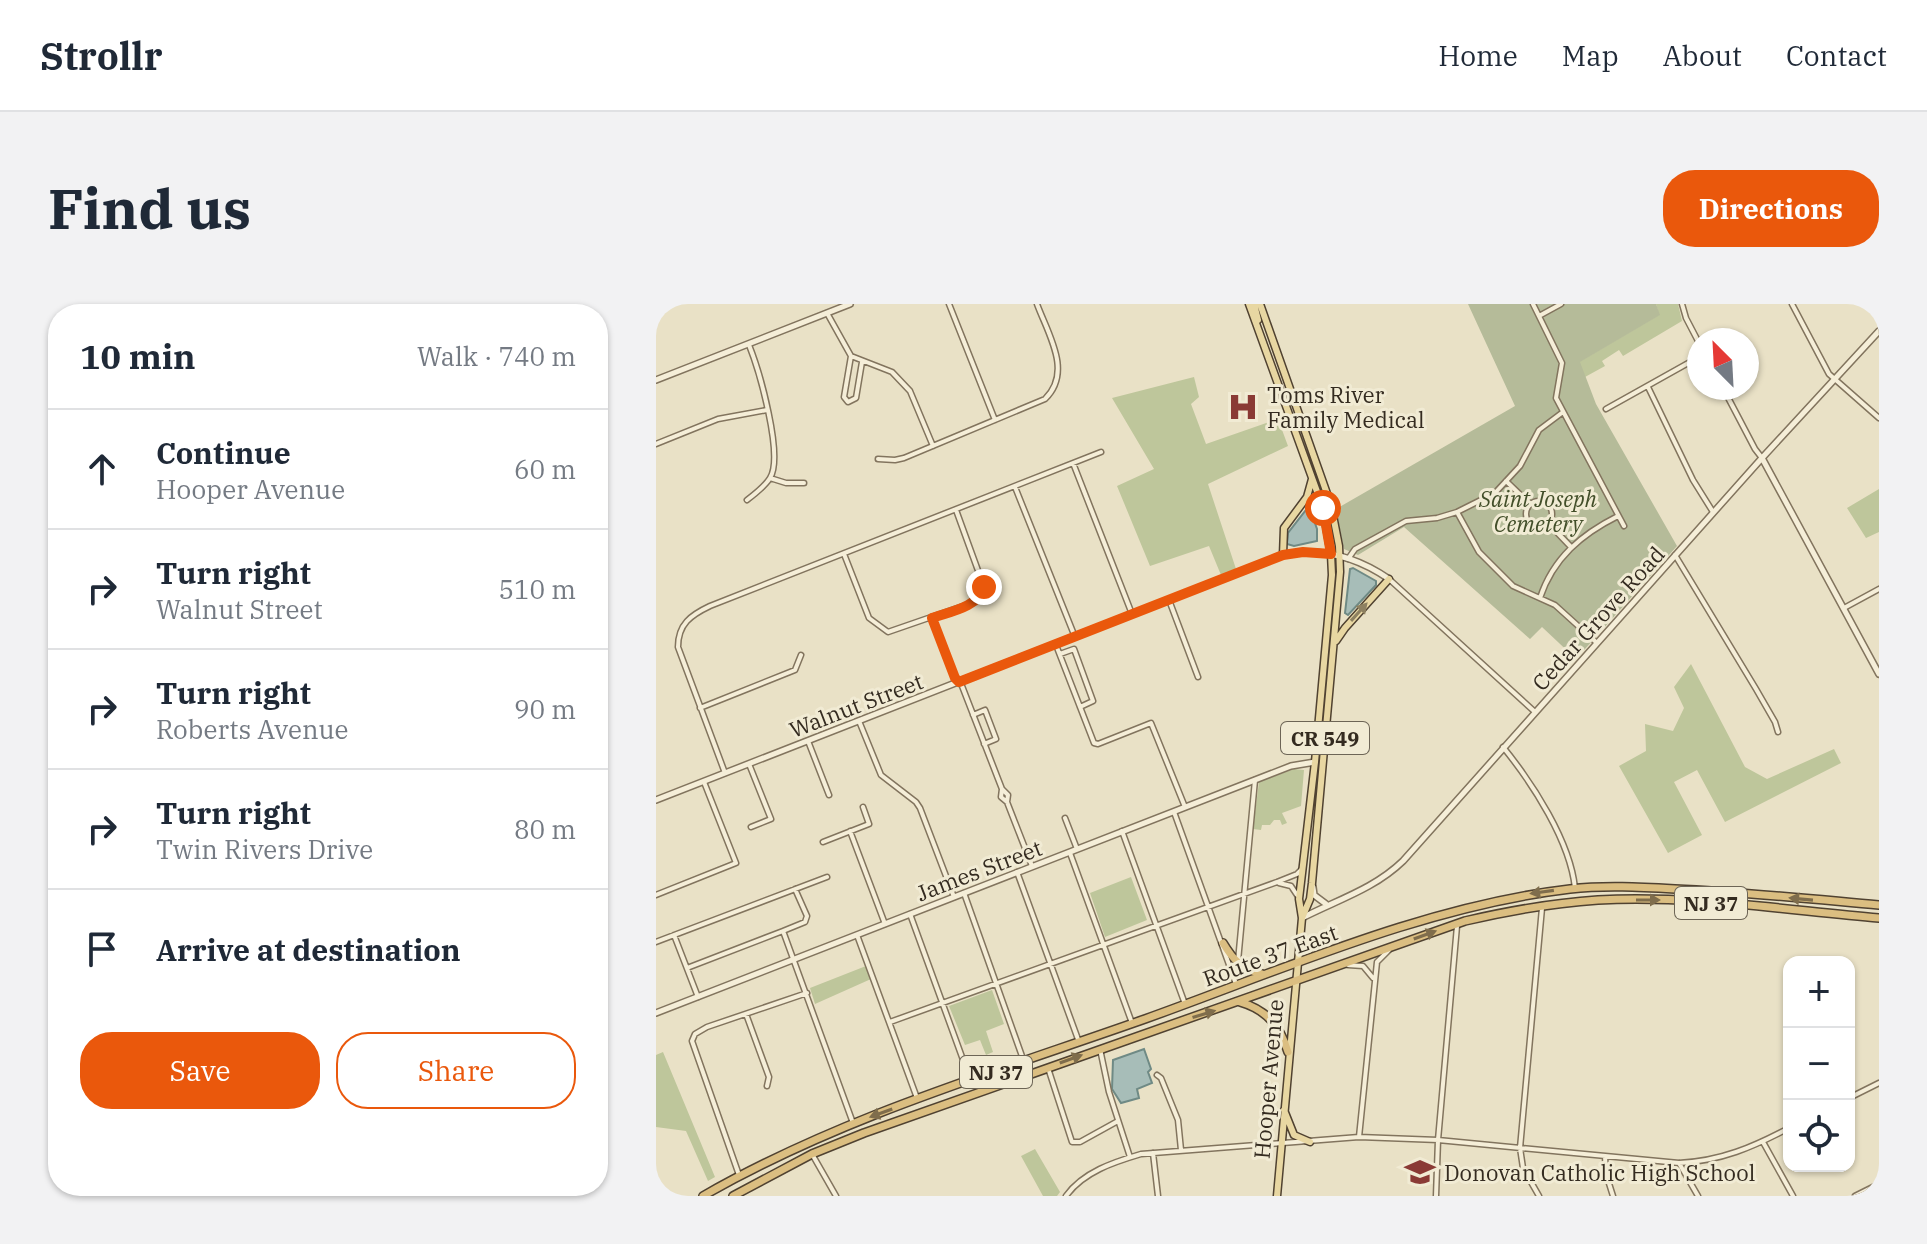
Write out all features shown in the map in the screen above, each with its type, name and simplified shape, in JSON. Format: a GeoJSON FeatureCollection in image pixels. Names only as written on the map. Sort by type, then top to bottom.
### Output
{"type":"FeatureCollection","features":[{"type":"Feature","properties":{"kind":"highway","name":"Route 37 East"},"geometry":{"type":"LineString","coordinates":[[703,1196],[806,1142],[853,1123],[1296,963],[1463,908],[1575,888],[1615,886],[1709,890],[1879,905]]}},
{"type":"Feature","properties":{"kind":"highway","name":"Route 37 East"},"geometry":{"type":"LineString","coordinates":[[733,1196],[812,1154],[1457,924],[1542,906],[1600,900],[1660,900],[1879,918]]}},
{"type":"Feature","properties":{"kind":"highway"},"geometry":{"type":"LineString","coordinates":[[1223,943],[1247,971],[1264,975]]}},
{"type":"Feature","properties":{"kind":"highway"},"geometry":{"type":"LineString","coordinates":[[1238,1002],[1257,1008],[1275,1023],[1281,1030],[1288,1052]]}},
{"type":"Feature","properties":{"kind":"main road","name":"Hooper Avenue"},"geometry":{"type":"LineString","coordinates":[[1254,304],[1265,347],[1327,526],[1331,554],[1332,575],[1315,762],[1299,899],[1302,918]]}},
{"type":"Feature","properties":{"kind":"main road","name":"Hooper Avenue"},"geometry":{"type":"LineString","coordinates":[[1254,304],[1331,505],[1344,557],[1312,883],[1310,899],[1302,918],[1296,963],[1277,1196]]}},
{"type":"Feature","properties":{"kind":"main road"},"geometry":{"type":"LineString","coordinates":[[1283,555],[1284,528],[1307,497],[1312,479]]}},
{"type":"Feature","properties":{"kind":"main road"},"geometry":{"type":"LineString","coordinates":[[1333,648],[1345,628],[1389,579]]}},
{"type":"Feature","properties":{"kind":"main road"},"geometry":{"type":"LineString","coordinates":[[1284,1109],[1294,1135],[1310,1142]]}},
{"type":"Feature","properties":{"kind":"street"},"geometry":{"type":"LineString","coordinates":[[656,380],[850,304]]}},
{"type":"Feature","properties":{"kind":"street"},"geometry":{"type":"LineString","coordinates":[[949,304],[995,420]]}},
{"type":"Feature","properties":{"kind":"street"},"geometry":{"type":"LineString","coordinates":[[878,459],[895,460],[1045,399],[1057,382],[1058,359],[1037,304]]}},
{"type":"Feature","properties":{"kind":"street"},"geometry":{"type":"LineString","coordinates":[[1533,304],[1560,357],[1562,368],[1555,393],[1624,526]]}},
{"type":"Feature","properties":{"kind":"street"},"geometry":{"type":"LineString","coordinates":[[1539,316],[1561,304]]}},
{"type":"Feature","properties":{"kind":"street"},"geometry":{"type":"LineString","coordinates":[[1682,304],[1691,328]]}},
{"type":"Feature","properties":{"kind":"street"},"geometry":{"type":"LineString","coordinates":[[1792,304],[1829,374],[1879,418]]}},
{"type":"Feature","properties":{"kind":"street"},"geometry":{"type":"LineString","coordinates":[[827,313],[851,356],[892,372],[910,391],[933,446]]}},
{"type":"Feature","properties":{"kind":"street","name":"Cedar Grove Road"},"geometry":{"type":"LineString","coordinates":[[1302,918],[1326,904],[1377,883],[1393,870],[1879,331]]}},
{"type":"Feature","properties":{"kind":"street"},"geometry":{"type":"LineString","coordinates":[[747,500],[770,478],[774,462],[764,386],[749,345]]}},
{"type":"Feature","properties":{"kind":"street"},"geometry":{"type":"LineString","coordinates":[[851,356],[844,397],[848,402],[856,398],[862,362]]}},
{"type":"Feature","properties":{"kind":"street"},"geometry":{"type":"LineString","coordinates":[[1606,409],[1687,364]]}},
{"type":"Feature","properties":{"kind":"street"},"geometry":{"type":"LineString","coordinates":[[1648,387],[1693,480],[1713,512]]}},
{"type":"Feature","properties":{"kind":"street"},"geometry":{"type":"LineString","coordinates":[[1729,400],[1879,674]]}},
{"type":"Feature","properties":{"kind":"street"},"geometry":{"type":"LineString","coordinates":[[656,444],[718,419],[767,410]]}},
{"type":"Feature","properties":{"kind":"street"},"geometry":{"type":"LineString","coordinates":[[1344,557],[1406,521],[1437,518],[1457,512],[1495,493],[1520,466],[1539,430],[1563,412]]}},
{"type":"Feature","properties":{"kind":"street"},"geometry":{"type":"LineString","coordinates":[[725,773],[678,647],[684,623],[694,614],[1101,452]]}},
{"type":"Feature","properties":{"kind":"street"},"geometry":{"type":"LineString","coordinates":[[1073,463],[1132,614]]}},
{"type":"Feature","properties":{"kind":"street"},"geometry":{"type":"LineString","coordinates":[[770,478],[786,483],[804,483]]}},
{"type":"Feature","properties":{"kind":"street"},"geometry":{"type":"LineString","coordinates":[[1506,481],[1530,504]]}},
{"type":"Feature","properties":{"kind":"street"},"geometry":{"type":"LineString","coordinates":[[1015,487],[1075,637]]}},
{"type":"Feature","properties":{"kind":"street"},"geometry":{"type":"LineString","coordinates":[[1542,501],[1549,506],[1552,515],[1548,523],[1537,526],[1530,523],[1526,515],[1530,504],[1542,501]]}},
{"type":"Feature","properties":{"kind":"street"},"geometry":{"type":"LineString","coordinates":[[844,554],[865,609],[881,629],[895,632],[969,604],[984,592],[984,583],[956,510]]}},
{"type":"Feature","properties":{"kind":"street"},"geometry":{"type":"LineString","coordinates":[[1457,512],[1479,552],[1513,586],[1555,605],[1597,643]]}},
{"type":"Feature","properties":{"kind":"street"},"geometry":{"type":"LineString","coordinates":[[1540,598],[1551,573],[1571,547],[1618,516]]}},
{"type":"Feature","properties":{"kind":"street"},"geometry":{"type":"LineString","coordinates":[[1548,523],[1571,547]]}},
{"type":"Feature","properties":{"kind":"street","name":"Walnut Street"},"geometry":{"type":"LineString","coordinates":[[656,800],[1283,555],[1303,552],[1331,554],[1361,563],[1389,579]]}},
{"type":"Feature","properties":{"kind":"street"},"geometry":{"type":"LineString","coordinates":[[1675,555],[1778,732]]}},
{"type":"Feature","properties":{"kind":"street"},"geometry":{"type":"LineString","coordinates":[[1389,579],[1535,712]]}},
{"type":"Feature","properties":{"kind":"street"},"geometry":{"type":"LineString","coordinates":[[1844,608],[1879,589]]}},
{"type":"Feature","properties":{"kind":"street"},"geometry":{"type":"LineString","coordinates":[[1169,600],[1198,677]]}},
{"type":"Feature","properties":{"kind":"street"},"geometry":{"type":"LineString","coordinates":[[932,618],[1002,789],[1008,795],[1007,802],[1032,866]]}},
{"type":"Feature","properties":{"kind":"street"},"geometry":{"type":"LineString","coordinates":[[1055,644],[1093,740],[1098,744],[1151,723],[1185,807]]}},
{"type":"Feature","properties":{"kind":"street"},"geometry":{"type":"LineString","coordinates":[[1059,654],[1074,649],[1093,701],[1080,707]]}},
{"type":"Feature","properties":{"kind":"street"},"geometry":{"type":"LineString","coordinates":[[700,708],[795,670],[801,655]]}},
{"type":"Feature","properties":{"kind":"street"},"geometry":{"type":"LineString","coordinates":[[973,715],[985,710],[996,739],[984,744]]}},
{"type":"Feature","properties":{"kind":"street"},"geometry":{"type":"LineString","coordinates":[[859,721],[881,775],[920,808],[954,897]]}},
{"type":"Feature","properties":{"kind":"street"},"geometry":{"type":"LineString","coordinates":[[808,741],[829,795]]}},
{"type":"Feature","properties":{"kind":"street"},"geometry":{"type":"LineString","coordinates":[[1503,747],[1521,769],[1562,842],[1573,871],[1575,888]]}},
{"type":"Feature","properties":{"kind":"street","name":"James Street"},"geometry":{"type":"LineString","coordinates":[[656,1013],[1291,766],[1315,762]]}},
{"type":"Feature","properties":{"kind":"street"},"geometry":{"type":"LineString","coordinates":[[749,764],[771,819],[751,827]]}},
{"type":"Feature","properties":{"kind":"street"},"geometry":{"type":"LineString","coordinates":[[1238,963],[1255,780]]}},
{"type":"Feature","properties":{"kind":"street"},"geometry":{"type":"LineString","coordinates":[[656,895],[736,863],[704,782]]}},
{"type":"Feature","properties":{"kind":"street"},"geometry":{"type":"LineString","coordinates":[[823,842],[869,824],[863,807]]}},
{"type":"Feature","properties":{"kind":"street"},"geometry":{"type":"LineString","coordinates":[[1174,811],[1237,986]]}},
{"type":"Feature","properties":{"kind":"street"},"geometry":{"type":"LineString","coordinates":[[1065,818],[1077,849]]}},
{"type":"Feature","properties":{"kind":"street"},"geometry":{"type":"LineString","coordinates":[[850,831],[885,924]]}},
{"type":"Feature","properties":{"kind":"street"},"geometry":{"type":"LineString","coordinates":[[1122,831],[1185,1004]]}},
{"type":"Feature","properties":{"kind":"street"},"geometry":{"type":"LineString","coordinates":[[1069,852],[1132,1023]]}},
{"type":"Feature","properties":{"kind":"street"},"geometry":{"type":"LineString","coordinates":[[890,1022],[1277,882],[1297,874],[1304,866]]}},
{"type":"Feature","properties":{"kind":"street"},"geometry":{"type":"LineString","coordinates":[[1017,872],[1079,1042]]}},
{"type":"Feature","properties":{"kind":"street"},"geometry":{"type":"LineString","coordinates":[[656,942],[827,877]]}},
{"type":"Feature","properties":{"kind":"street"},"geometry":{"type":"LineString","coordinates":[[1277,882],[1291,886],[1299,899]]}},
{"type":"Feature","properties":{"kind":"street"},"geometry":{"type":"LineString","coordinates":[[1312,883],[1314,895],[1326,904]]}},
{"type":"Feature","properties":{"kind":"street"},"geometry":{"type":"LineString","coordinates":[[687,968],[805,922],[807,916],[795,889]]}},
{"type":"Feature","properties":{"kind":"street"},"geometry":{"type":"LineString","coordinates":[[964,893],[1024,1061]]}},
{"type":"Feature","properties":{"kind":"street"},"geometry":{"type":"LineString","coordinates":[[1539,1196],[1523,1168],[1520,1148],[1542,906]]}},
{"type":"Feature","properties":{"kind":"street"},"geometry":{"type":"LineString","coordinates":[[910,914],[971,1081]]}},
{"type":"Feature","properties":{"kind":"street"},"geometry":{"type":"LineString","coordinates":[[1436,1196],[1457,924]]}},
{"type":"Feature","properties":{"kind":"street"},"geometry":{"type":"LineString","coordinates":[[783,931],[853,1123]]}},
{"type":"Feature","properties":{"kind":"street"},"geometry":{"type":"LineString","coordinates":[[674,935],[698,997]]}},
{"type":"Feature","properties":{"kind":"street"},"geometry":{"type":"LineString","coordinates":[[857,935],[918,1100]]}},
{"type":"Feature","properties":{"kind":"street"},"geometry":{"type":"LineString","coordinates":[[1359,1137],[1378,960],[1393,946]]}},
{"type":"Feature","properties":{"kind":"street"},"geometry":{"type":"LineString","coordinates":[[1337,966],[1363,966],[1372,975],[1374,983]]}},
{"type":"Feature","properties":{"kind":"street"},"geometry":{"type":"LineString","coordinates":[[739,1176],[692,1041],[699,1031],[807,993]]}},
{"type":"Feature","properties":{"kind":"street"},"geometry":{"type":"LineString","coordinates":[[746,1014],[769,1077],[767,1086]]}},
{"type":"Feature","properties":{"kind":"street"},"geometry":{"type":"LineString","coordinates":[[1100,1049],[1109,1092],[1130,1157]]}},
{"type":"Feature","properties":{"kind":"street"},"geometry":{"type":"LineString","coordinates":[[1048,1068],[1072,1142],[1080,1142],[1118,1121]]}},
{"type":"Feature","properties":{"kind":"street"},"geometry":{"type":"LineString","coordinates":[[1157,1075],[1178,1120],[1181,1150]]}},
{"type":"Feature","properties":{"kind":"street"},"geometry":{"type":"LineString","coordinates":[[1855,1095],[1879,1083]]}},
{"type":"Feature","properties":{"kind":"street"},"geometry":{"type":"LineString","coordinates":[[1066,1196],[1082,1179],[1116,1161],[1181,1150],[1359,1137],[1438,1140],[1679,1163],[1712,1160],[1763,1142],[1783,1131]]}},
{"type":"Feature","properties":{"kind":"street"},"geometry":{"type":"LineString","coordinates":[[1763,1142],[1793,1196]]}},
{"type":"Feature","properties":{"kind":"street"},"geometry":{"type":"LineString","coordinates":[[1153,1153],[1158,1196]]}},
{"type":"Feature","properties":{"kind":"street"},"geometry":{"type":"LineString","coordinates":[[812,1154],[836,1196]]}},
{"type":"Feature","properties":{"kind":"street"},"geometry":{"type":"LineString","coordinates":[[1605,1156],[1606,1174],[1613,1196]]}},
{"type":"Feature","properties":{"kind":"street"},"geometry":{"type":"LineString","coordinates":[[1679,1163],[1698,1196]]}},
{"type":"Feature","properties":{"kind":"street"},"geometry":{"type":"LineString","coordinates":[[1855,1196],[1879,1184]]}},
{"type":"Feature","properties":{"kind":"green space","name":"Saint Joseph Cemetery"},"geometry":{"type":"Polygon","coordinates":[[[1468,304],[1656,304],[1660,315],[1580,362],[1596,404],[1677,546],[1576,659],[1542,627],[1530,639],[1404,527],[1358,555],[1344,549],[1336,509],[1515,406],[1468,304]]]}},
{"type":"Feature","properties":{"kind":"green space"},"geometry":{"type":"Polygon","coordinates":[[[1656,304],[1678,304],[1682,321],[1623,356],[1619,350],[1602,361],[1605,366],[1585,377],[1579,362],[1659,315],[1656,304]]]}},
{"type":"Feature","properties":{"kind":"green space"},"geometry":{"type":"Polygon","coordinates":[[[1194,377],[1199,397],[1191,404],[1206,444],[1278,419],[1288,446],[1208,484],[1236,569],[1221,575],[1209,546],[1150,566],[1117,486],[1154,469],[1112,398],[1194,377]]]}},
{"type":"Feature","properties":{"kind":"green space"},"geometry":{"type":"Polygon","coordinates":[[[1879,489],[1879,532],[1866,538],[1847,508],[1879,489]]]}},
{"type":"Feature","properties":{"kind":"green space"},"geometry":{"type":"Polygon","coordinates":[[[1691,664],[1745,767],[1767,779],[1834,749],[1841,763],[1725,822],[1697,770],[1674,782],[1702,835],[1668,853],[1619,766],[1646,751],[1645,724],[1673,731],[1684,708],[1674,687],[1691,664]]]}},
{"type":"Feature","properties":{"kind":"green space"},"geometry":{"type":"Polygon","coordinates":[[[1294,769],[1304,770],[1301,806],[1282,813],[1287,823],[1282,825],[1280,820],[1274,820],[1270,825],[1262,825],[1261,830],[1253,829],[1259,782],[1294,769]]]}},
{"type":"Feature","properties":{"kind":"green space"},"geometry":{"type":"Polygon","coordinates":[[[1131,877],[1147,920],[1105,937],[1090,893],[1131,877]]]}},
{"type":"Feature","properties":{"kind":"green space"},"geometry":{"type":"Polygon","coordinates":[[[866,966],[871,979],[815,1004],[810,988],[866,966]]]}},
{"type":"Feature","properties":{"kind":"green space"},"geometry":{"type":"Polygon","coordinates":[[[992,990],[1004,1024],[986,1031],[993,1052],[986,1055],[980,1040],[965,1045],[949,1006],[992,990]]]}},
{"type":"Feature","properties":{"kind":"green space"},"geometry":{"type":"Polygon","coordinates":[[[663,1052],[715,1177],[708,1181],[686,1131],[656,1127],[656,1055],[663,1052]]]}},
{"type":"Feature","properties":{"kind":"green space"},"geometry":{"type":"Polygon","coordinates":[[[1035,1149],[1060,1192],[1057,1196],[1043,1196],[1021,1156],[1035,1149]]]}},
{"type":"Feature","properties":{"kind":"water"},"geometry":{"type":"Polygon","coordinates":[[[1309,506],[1317,529],[1317,541],[1294,546],[1287,544],[1288,533],[1309,506]]]}},
{"type":"Feature","properties":{"kind":"water"},"geometry":{"type":"Polygon","coordinates":[[[1350,569],[1376,581],[1376,585],[1348,615],[1345,613],[1350,569]]]}},
{"type":"Feature","properties":{"kind":"water"},"geometry":{"type":"Polygon","coordinates":[[[1144,1049],[1152,1083],[1137,1089],[1139,1098],[1121,1103],[1112,1089],[1113,1060],[1144,1049]]]}},
{"type":"Feature","properties":{"kind":"place","name":"Toms River Family Medical"},"geometry":{"type":"Point","coordinates":[1243,407]}},
{"type":"Feature","properties":{"kind":"place","name":"Donovan Catholic High School"},"geometry":{"type":"Point","coordinates":[1420,1172]}},
{"type":"Feature","properties":{"kind":"route"},"geometry":{"type":"LineString","coordinates":[[984,587],[978,599],[932,618],[959,682],[1283,555],[1303,552],[1331,554],[1323,508]]}}]}
